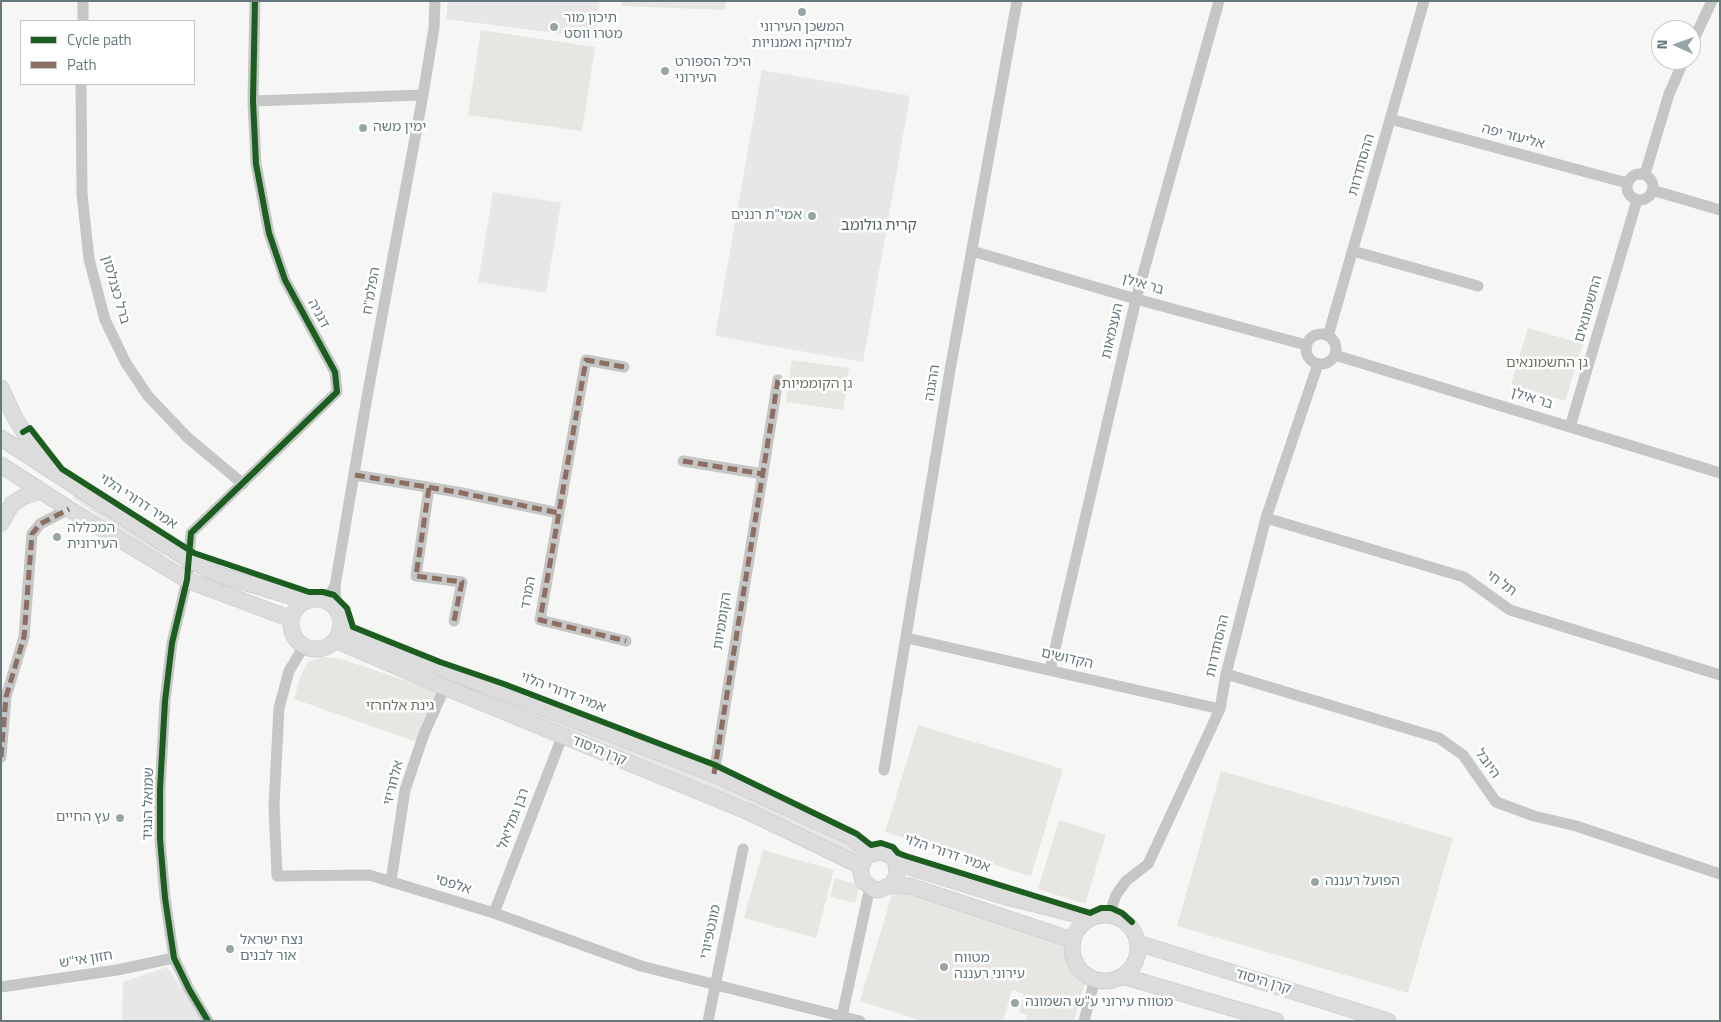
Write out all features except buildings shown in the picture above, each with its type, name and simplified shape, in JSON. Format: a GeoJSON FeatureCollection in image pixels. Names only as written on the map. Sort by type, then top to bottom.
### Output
{"type":"FeatureCollection","features":[{"type":"Feature","properties":{"kind":"street"},"geometry":{"type":"LineString","coordinates":[[83,1],[83,20]]}},
{"type":"Feature","properties":{"kind":"street","name":"דגניה"},"geometry":{"type":"LineString","coordinates":[[187,580],[191,533],[337,392],[335,372],[285,280],[269,233],[256,164],[253,102],[255,1]]}},
{"type":"Feature","properties":{"kind":"street","name":"הפלמ\"ח"},"geometry":{"type":"LineString","coordinates":[[336,609],[335,586],[423,95],[434,28],[435,1]]}},
{"type":"Feature","properties":{"kind":"street","name":"ההגנה"},"geometry":{"type":"LineString","coordinates":[[884,770],[949,380],[1017,1]]}},
{"type":"Feature","properties":{"kind":"street","name":"העצמאות"},"geometry":{"type":"LineString","coordinates":[[1050,670],[1136,299],[1219,1]]}},
{"type":"Feature","properties":{"kind":"street","name":"ההסתדרות"},"geometry":{"type":"LineString","coordinates":[[1328,336],[1424,1]]}},
{"type":"Feature","properties":{"kind":"street"},"geometry":{"type":"LineString","coordinates":[[1701,24],[1712,1]]}},
{"type":"Feature","properties":{"kind":"street"},"geometry":{"type":"LineString","coordinates":[[1644,174],[1669,94],[1680,70]]}},
{"type":"Feature","properties":{"kind":"street","name":"ברל כצנלסון"},"geometry":{"type":"LineString","coordinates":[[81,85],[82,194],[90,258],[105,320],[126,363],[148,396],[186,437],[243,484]]}},
{"type":"Feature","properties":{"kind":"street"},"geometry":{"type":"LineString","coordinates":[[253,102],[423,95]]}},
{"type":"Feature","properties":{"kind":"street","name":"אליעזר יפה"},"geometry":{"type":"LineString","coordinates":[[1390,119],[1627,183]]}},
{"type":"Feature","properties":{"kind":"street"},"geometry":{"type":"LineString","coordinates":[[1636,174],[1644,174],[1651,179],[1652,190],[1645,199],[1637,200],[1628,192],[1627,183],[1636,174]]}},
{"type":"Feature","properties":{"kind":"street"},"geometry":{"type":"LineString","coordinates":[[1652,190],[1720,210]]}},
{"type":"Feature","properties":{"kind":"street","name":"החשמונאים"},"geometry":{"type":"LineString","coordinates":[[1570,427],[1637,200]]}},
{"type":"Feature","properties":{"kind":"street","name":"בר אילן"},"geometry":{"type":"LineString","coordinates":[[972,250],[1136,299],[1306,345]]}},
{"type":"Feature","properties":{"kind":"street"},"geometry":{"type":"LineString","coordinates":[[1353,251],[1478,286]]}},
{"type":"Feature","properties":{"kind":"street"},"geometry":{"type":"LineString","coordinates":[[1323,334],[1328,336],[1335,344],[1335,355],[1328,362],[1314,363],[1307,355],[1306,345],[1313,336],[1323,334]]}},
{"type":"Feature","properties":{"kind":"street","name":"בר אילן"},"geometry":{"type":"LineString","coordinates":[[1335,355],[1720,473]]}},
{"type":"Feature","properties":{"kind":"street","name":"המרד"},"geometry":{"type":"LineString","coordinates":[[624,367],[586,360],[540,620],[626,641]]}},
{"type":"Feature","properties":{"kind":"street","name":"ההסתדרות"},"geometry":{"type":"LineString","coordinates":[[1109,915],[1116,895],[1126,881],[1148,864],[1220,709],[1226,674],[1266,518],[1318,364]]}},
{"type":"Feature","properties":{"kind":"street","name":"הקוממיות"},"geometry":{"type":"LineString","coordinates":[[714,774],[778,380]]}},
{"type":"Feature","properties":{"kind":"street"},"geometry":{"type":"LineString","coordinates":[[1,388],[19,425],[35,450],[54,472]]}},
{"type":"Feature","properties":{"kind":"street"},"geometry":{"type":"LineString","coordinates":[[1,438],[189,560],[220,575],[311,600],[330,604],[336,609],[341,622],[338,635],[330,645],[318,650],[304,646],[293,635],[291,619],[294,612],[300,605],[311,600],[330,594],[335,586]]}},
{"type":"Feature","properties":{"kind":"street"},"geometry":{"type":"LineString","coordinates":[[1,438],[1,445]]}},
{"type":"Feature","properties":{"kind":"street"},"geometry":{"type":"LineString","coordinates":[[683,461],[763,474]]}},
{"type":"Feature","properties":{"kind":"street"},"geometry":{"type":"LineString","coordinates":[[1,465],[69,509],[187,580],[291,619]]}},
{"type":"Feature","properties":{"kind":"street"},"geometry":{"type":"LineString","coordinates":[[355,474],[559,513]]}},
{"type":"Feature","properties":{"kind":"street"},"geometry":{"type":"LineString","coordinates":[[429,488],[416,576],[462,582],[454,621]]}},
{"type":"Feature","properties":{"kind":"street"},"geometry":{"type":"LineString","coordinates":[[1,523],[12,504],[25,496],[41,491]]}},
{"type":"Feature","properties":{"kind":"street"},"geometry":{"type":"LineString","coordinates":[[1,757],[6,697],[24,637],[32,534],[40,524],[69,509]]}},
{"type":"Feature","properties":{"kind":"street","name":"תל חי"},"geometry":{"type":"LineString","coordinates":[[1266,518],[1464,576],[1510,610],[1720,675]]}},
{"type":"Feature","properties":{"kind":"street","name":"שמואל הנגיד"},"geometry":{"type":"LineString","coordinates":[[187,580],[172,643],[165,701],[160,789],[160,849],[174,958],[189,989],[208,1021]]}},
{"type":"Feature","properties":{"kind":"street","name":"קרן היסוד"},"geometry":{"type":"LineString","coordinates":[[338,635],[714,774],[853,838],[870,854]]}},
{"type":"Feature","properties":{"kind":"street","name":"קרן היסוד"},"geometry":{"type":"LineString","coordinates":[[338,635],[562,737],[751,813],[861,866]]}},
{"type":"Feature","properties":{"kind":"street","name":"הקדושים"},"geometry":{"type":"LineString","coordinates":[[907,638],[1220,709]]}},
{"type":"Feature","properties":{"kind":"street","name":"אלפסי"},"geometry":{"type":"LineString","coordinates":[[304,646],[289,672],[279,708],[274,806],[277,876],[369,876],[494,913],[640,966],[860,1021]]}},
{"type":"Feature","properties":{"kind":"street","name":"היובל"},"geometry":{"type":"LineString","coordinates":[[1226,674],[1439,738],[1463,755],[1496,802],[1534,816],[1576,826],[1720,874]]}},
{"type":"Feature","properties":{"kind":"street","name":"אלחריזי"},"geometry":{"type":"LineString","coordinates":[[391,882],[405,790],[424,734],[441,696]]}},
{"type":"Feature","properties":{"kind":"street","name":"רבן גמליאל"},"geometry":{"type":"LineString","coordinates":[[494,913],[562,737]]}},
{"type":"Feature","properties":{"kind":"street","name":"מונטפיורי"},"geometry":{"type":"LineString","coordinates":[[708,1021],[743,849]]}},
{"type":"Feature","properties":{"kind":"street"},"geometry":{"type":"LineString","coordinates":[[1072,940],[910,886],[891,886],[879,890],[873,889],[863,881],[861,866],[865,858],[870,854],[876,852],[888,854],[896,863],[999,895],[1090,918]]}},
{"type":"Feature","properties":{"kind":"street"},"geometry":{"type":"LineString","coordinates":[[891,886],[898,875],[896,863]]}},
{"type":"Feature","properties":{"kind":"street"},"geometry":{"type":"LineString","coordinates":[[842,1018],[868,896],[873,889]]}},
{"type":"Feature","properties":{"kind":"street"},"geometry":{"type":"LineString","coordinates":[[1100,914],[1109,915],[1121,918],[1130,925],[1138,943],[1138,953],[1130,970],[1113,980],[1104,981],[1086,975],[1079,968],[1072,950],[1072,940],[1082,923],[1100,914]]}},
{"type":"Feature","properties":{"kind":"street","name":"קרן היסוד"},"geometry":{"type":"LineString","coordinates":[[1138,943],[1388,1021]]}},
{"type":"Feature","properties":{"kind":"street","name":"חזון אי\"ש"},"geometry":{"type":"LineString","coordinates":[[1,987],[117,970],[174,958]]}},
{"type":"Feature","properties":{"kind":"street"},"geometry":{"type":"LineString","coordinates":[[1122,976],[1276,1021]]}},
{"type":"Feature","properties":{"kind":"street"},"geometry":{"type":"LineString","coordinates":[[1084,1021],[1095,979]]}},
{"type":"Feature","properties":{"kind":"shaded area","name":"תיכון מור מטרו ווסט"},"geometry":{"type":"Polygon","coordinates":[[[448,1],[600,1],[595,38],[446,19],[448,1]]]}},
{"type":"Feature","properties":{"kind":"shaded area","name":"אמי\"ת רננים"},"geometry":{"type":"Polygon","coordinates":[[[762,70],[910,96],[863,362],[715,336],[762,70]]]}},
{"type":"Feature","properties":{"kind":"shaded area"},"geometry":{"type":"Polygon","coordinates":[[[493,192],[561,203],[546,293],[478,282],[493,192]]]}},
{"type":"Feature","properties":{"kind":"shaded area"},"geometry":{"type":"Polygon","coordinates":[[[167,967],[205,1021],[122,1021],[123,982],[167,967]]]}},
{"type":"Feature","properties":{"kind":"green space"},"geometry":{"type":"Polygon","coordinates":[[[622,1],[726,1],[725,10],[621,6],[622,1]]]}},
{"type":"Feature","properties":{"kind":"green space"},"geometry":{"type":"Polygon","coordinates":[[[481,30],[595,47],[582,131],[468,115],[481,30]]]}},
{"type":"Feature","properties":{"kind":"green space","name":"גן החשמונאים"},"geometry":{"type":"Polygon","coordinates":[[[1528,328],[1583,344],[1565,401],[1511,384],[1528,328]]]}},
{"type":"Feature","properties":{"kind":"green space","name":"גן הקוממיות"},"geometry":{"type":"Polygon","coordinates":[[[792,360],[849,368],[843,410],[786,402],[792,360]]]}},
{"type":"Feature","properties":{"kind":"green space"},"geometry":{"type":"Polygon","coordinates":[[[77,492],[165,550],[162,557],[144,547],[73,498],[77,492]]]}},
{"type":"Feature","properties":{"kind":"green space"},"geometry":{"type":"Polygon","coordinates":[[[345,635],[711,775],[859,849],[852,857],[601,749],[345,635]]]}},
{"type":"Feature","properties":{"kind":"green space","name":"גינת אלחרזי"},"geometry":{"type":"Polygon","coordinates":[[[323,657],[341,659],[437,691],[417,742],[294,699],[301,675],[308,662],[323,657]]]}},
{"type":"Feature","properties":{"kind":"green space"},"geometry":{"type":"Polygon","coordinates":[[[918,725],[1063,769],[1031,876],[885,832],[918,725]]]}},
{"type":"Feature","properties":{"kind":"green space","name":"הפועל רעננה"},"geometry":{"type":"Polygon","coordinates":[[[1221,771],[1453,838],[1408,993],[1177,926],[1221,771]]]}},
{"type":"Feature","properties":{"kind":"green space"},"geometry":{"type":"Polygon","coordinates":[[[1059,820],[1106,835],[1085,904],[1038,889],[1059,820]]]}},
{"type":"Feature","properties":{"kind":"green space"},"geometry":{"type":"Polygon","coordinates":[[[763,850],[834,870],[816,938],[744,918],[763,850]]]}},
{"type":"Feature","properties":{"kind":"green space"},"geometry":{"type":"Polygon","coordinates":[[[835,878],[860,885],[855,903],[830,897],[835,878]]]}},
{"type":"Feature","properties":{"kind":"green space","name":"מטווח עירוני רעננה"},"geometry":{"type":"Polygon","coordinates":[[[908,890],[1067,945],[1067,954],[1073,967],[1086,980],[1074,1021],[1026,1021],[1026,1015],[1019,1012],[1024,994],[1012,990],[1003,1021],[922,1021],[860,1001],[893,891],[908,890]]]}},
{"type":"Feature","properties":{"kind":"marked path"},"geometry":{"type":"LineString","coordinates":[[624,367],[586,360],[540,620],[626,641]]}},
{"type":"Feature","properties":{"kind":"marked path"},"geometry":{"type":"LineString","coordinates":[[714,774],[778,380]]}},
{"type":"Feature","properties":{"kind":"marked path"},"geometry":{"type":"LineString","coordinates":[[683,461],[763,474]]}},
{"type":"Feature","properties":{"kind":"marked path"},"geometry":{"type":"LineString","coordinates":[[355,475],[457,492],[559,513]]}},
{"type":"Feature","properties":{"kind":"marked path"},"geometry":{"type":"LineString","coordinates":[[429,488],[416,576],[462,582],[454,621]]}},
{"type":"Feature","properties":{"kind":"marked path"},"geometry":{"type":"LineString","coordinates":[[1,757],[6,697],[24,637],[32,534],[40,524],[69,509]]}},
{"type":"Feature","properties":{"kind":"cycle path"},"geometry":{"type":"LineString","coordinates":[[208,1021],[189,989],[174,958],[165,898],[160,839],[160,789],[165,701],[172,643],[187,580],[191,533],[337,392],[335,372],[285,280],[269,233],[256,164],[253,101],[255,1]]}},
{"type":"Feature","properties":{"kind":"cycle path","name":"אמיר דרורי הלוי"},"geometry":{"type":"LineString","coordinates":[[23,432],[30,428],[62,469],[194,553],[309,592],[323,592],[334,595],[347,608],[353,627],[440,662],[504,684],[715,765],[857,834],[871,845],[881,843],[893,847],[898,853],[906,856],[1090,913],[1101,908],[1111,908],[1122,913],[1132,922]]}},
{"type":"Feature","properties":{"kind":"place","name":"המשכן העירוני למוזיקה ואמנויות"},"geometry":{"type":"Point","coordinates":[802,12]}},
{"type":"Feature","properties":{"kind":"place","name":"תיכון מור מטרו ווסט"},"geometry":{"type":"Point","coordinates":[554,27]}},
{"type":"Feature","properties":{"kind":"place","name":"היכל הספורט העירוני"},"geometry":{"type":"Point","coordinates":[665,71]}},
{"type":"Feature","properties":{"kind":"place","name":"ימין משה"},"geometry":{"type":"Point","coordinates":[363,128]}},
{"type":"Feature","properties":{"kind":"place","name":"אמי\"ת רננים"},"geometry":{"type":"Point","coordinates":[812,216]}},
{"type":"Feature","properties":{"kind":"place","name":"המכללה העירונית"},"geometry":{"type":"Point","coordinates":[57,537]}},
{"type":"Feature","properties":{"kind":"place","name":"עץ החיים"},"geometry":{"type":"Point","coordinates":[120,818]}},
{"type":"Feature","properties":{"kind":"place","name":"הפועל רעננה"},"geometry":{"type":"Point","coordinates":[1315,882]}},
{"type":"Feature","properties":{"kind":"place","name":"נצח ישראל אור לבנים"},"geometry":{"type":"Point","coordinates":[230,949]}},
{"type":"Feature","properties":{"kind":"place","name":"מטווח עירוני רעננה"},"geometry":{"type":"Point","coordinates":[944,967]}},
{"type":"Feature","properties":{"kind":"place","name":"מטווח עירוני ע\"ש השמונה"},"geometry":{"type":"Point","coordinates":[1015,1003]}},
{"type":"Feature","properties":{"kind":"district","name":"קרית גולומב"},"geometry":{"type":"Point","coordinates":[879,226]}}]}
